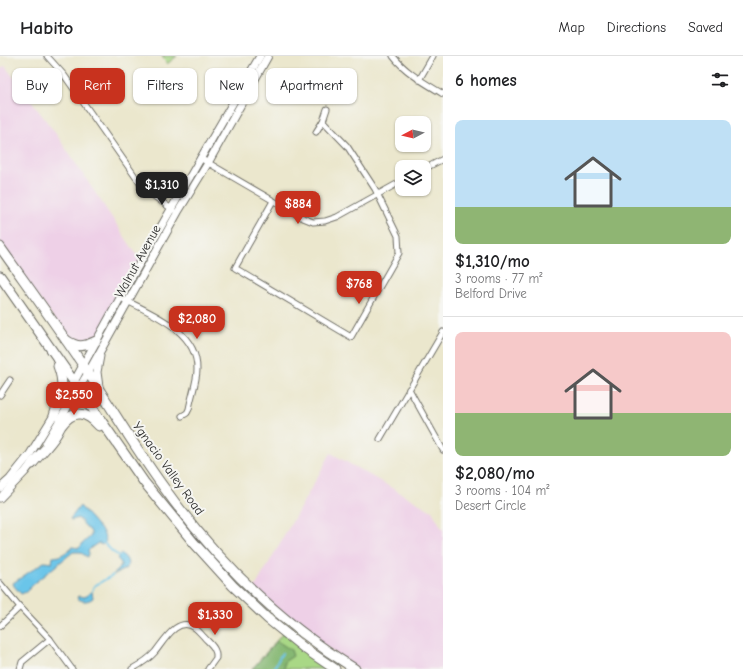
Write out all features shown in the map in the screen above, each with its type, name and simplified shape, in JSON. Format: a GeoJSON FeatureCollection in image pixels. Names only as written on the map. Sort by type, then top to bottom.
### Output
{"type":"FeatureCollection","features":[{"type":"Feature","properties":{"kind":"highway","name":"Ygnacio Valley Road"},"geometry":{"type":"LineString","coordinates":[[0,247],[86,369],[165,489],[218,554],[253,591],[312,640],[355,669]]}},
{"type":"Feature","properties":{"kind":"highway","name":"Ygnacio Valley Road"},"geometry":{"type":"LineString","coordinates":[[0,276],[144,482],[189,537],[234,586],[268,619],[306,650],[335,669]]}},
{"type":"Feature","properties":{"kind":"highway"},"geometry":{"type":"LineString","coordinates":[[42,336],[62,377],[61,394],[54,416]]}},
{"type":"Feature","properties":{"kind":"highway"},"geometry":{"type":"LineString","coordinates":[[64,339],[74,345],[84,346],[96,341]]}},
{"type":"Feature","properties":{"kind":"highway"},"geometry":{"type":"LineString","coordinates":[[32,464],[56,435],[60,427],[73,414],[83,414],[93,419],[121,450]]}},
{"type":"Feature","properties":{"kind":"highway"},"geometry":{"type":"LineString","coordinates":[[306,650],[314,651],[336,666],[343,661]]}},
{"type":"Feature","properties":{"kind":"street"},"geometry":{"type":"LineString","coordinates":[[47,56],[64,75],[144,189],[175,210]]}},
{"type":"Feature","properties":{"kind":"street","name":"Walnut Avenue"},"geometry":{"type":"LineString","coordinates":[[86,369],[102,349],[128,302],[200,158],[260,56]]}},
{"type":"Feature","properties":{"kind":"street","name":"Walnut Avenue"},"geometry":{"type":"LineString","coordinates":[[86,369],[96,341],[121,298],[175,210],[208,163],[268,56]]}},
{"type":"Feature","properties":{"kind":"street"},"geometry":{"type":"LineString","coordinates":[[393,56],[407,71],[443,94]]}},
{"type":"Feature","properties":{"kind":"street"},"geometry":{"type":"LineString","coordinates":[[419,80],[433,56]]}},
{"type":"Feature","properties":{"kind":"street"},"geometry":{"type":"LineString","coordinates":[[316,132],[328,110]]}},
{"type":"Feature","properties":{"kind":"street"},"geometry":{"type":"LineString","coordinates":[[273,201],[235,268],[350,337],[399,253],[398,236],[378,194],[347,146],[323,121]]}},
{"type":"Feature","properties":{"kind":"street"},"geometry":{"type":"LineString","coordinates":[[200,158],[303,218],[313,222],[325,221],[337,217],[395,185]]}},
{"type":"Feature","properties":{"kind":"street"},"geometry":{"type":"LineString","coordinates":[[431,165],[443,159]]}},
{"type":"Feature","properties":{"kind":"street"},"geometry":{"type":"LineString","coordinates":[[121,298],[176,328],[187,339],[195,358],[197,370],[189,409],[187,413],[182,416]]}},
{"type":"Feature","properties":{"kind":"street"},"geometry":{"type":"LineString","coordinates":[[380,439],[443,332]]}},
{"type":"Feature","properties":{"kind":"street"},"geometry":{"type":"LineString","coordinates":[[99,390],[97,372],[102,349]]}},
{"type":"Feature","properties":{"kind":"street"},"geometry":{"type":"LineString","coordinates":[[0,498],[32,464],[60,420],[86,369]]}},
{"type":"Feature","properties":{"kind":"street"},"geometry":{"type":"LineString","coordinates":[[0,395],[10,380]]}},
{"type":"Feature","properties":{"kind":"street"},"geometry":{"type":"LineString","coordinates":[[0,488],[10,479],[30,454],[54,416],[76,386]]}},
{"type":"Feature","properties":{"kind":"street"},"geometry":{"type":"LineString","coordinates":[[409,389],[443,450]]}},
{"type":"Feature","properties":{"kind":"street"},"geometry":{"type":"LineString","coordinates":[[0,583],[50,639],[72,669]]}},
{"type":"Feature","properties":{"kind":"street"},"geometry":{"type":"LineString","coordinates":[[0,626],[20,607]]}},
{"type":"Feature","properties":{"kind":"street"},"geometry":{"type":"LineString","coordinates":[[132,669],[141,664],[154,653],[172,631],[182,625],[196,628],[214,648],[216,658],[208,669]]}},
{"type":"Feature","properties":{"kind":"street"},"geometry":{"type":"LineString","coordinates":[[20,669],[22,662],[50,639]]}},
{"type":"Feature","properties":{"kind":"shaded area"},"geometry":{"type":"Polygon","coordinates":[[[5,66],[12,75],[12,104],[34,104],[56,134],[141,261],[96,341],[74,345],[0,247],[0,69],[5,66]]]}},
{"type":"Feature","properties":{"kind":"shaded area"},"geometry":{"type":"Polygon","coordinates":[[[331,453],[432,511],[443,530],[443,669],[355,669],[253,591],[331,453]]]}},
{"type":"Feature","properties":{"kind":"green space"},"geometry":{"type":"Polygon","coordinates":[[[162,56],[177,56],[167,64],[162,56]]]}},
{"type":"Feature","properties":{"kind":"green space"},"geometry":{"type":"Polygon","coordinates":[[[284,632],[335,669],[252,669],[284,632]]]}},
{"type":"Feature","properties":{"kind":"green space"},"geometry":{"type":"Polygon","coordinates":[[[277,641],[291,650],[293,656],[284,662],[284,669],[252,669],[277,641]]]}},
{"type":"Feature","properties":{"kind":"water"},"geometry":{"type":"Polygon","coordinates":[[[80,506],[103,532],[106,541],[102,545],[98,543],[92,547],[88,551],[89,554],[87,557],[80,552],[73,552],[38,580],[26,592],[21,594],[13,583],[44,562],[52,563],[53,557],[63,554],[72,547],[79,548],[91,536],[91,532],[78,518],[72,520],[70,519],[80,506]]]}},
{"type":"Feature","properties":{"kind":"water"},"geometry":{"type":"Polygon","coordinates":[[[121,554],[126,558],[128,565],[125,569],[113,575],[121,566],[121,563],[117,558],[121,554]]]}},
{"type":"Feature","properties":{"kind":"water"},"geometry":{"type":"Polygon","coordinates":[[[92,591],[93,598],[87,601],[77,598],[78,596],[85,597],[92,591]]]}},
{"type":"Feature","properties":{"kind":"waterway"},"geometry":{"type":"LineString","coordinates":[[104,543],[119,556]]}},
{"type":"Feature","properties":{"kind":"waterway"},"geometry":{"type":"LineString","coordinates":[[92,591],[94,586],[113,575]]}},
{"type":"Feature","properties":{"kind":"waterway"},"geometry":{"type":"LineString","coordinates":[[271,669],[275,666],[282,653]]}}]}
